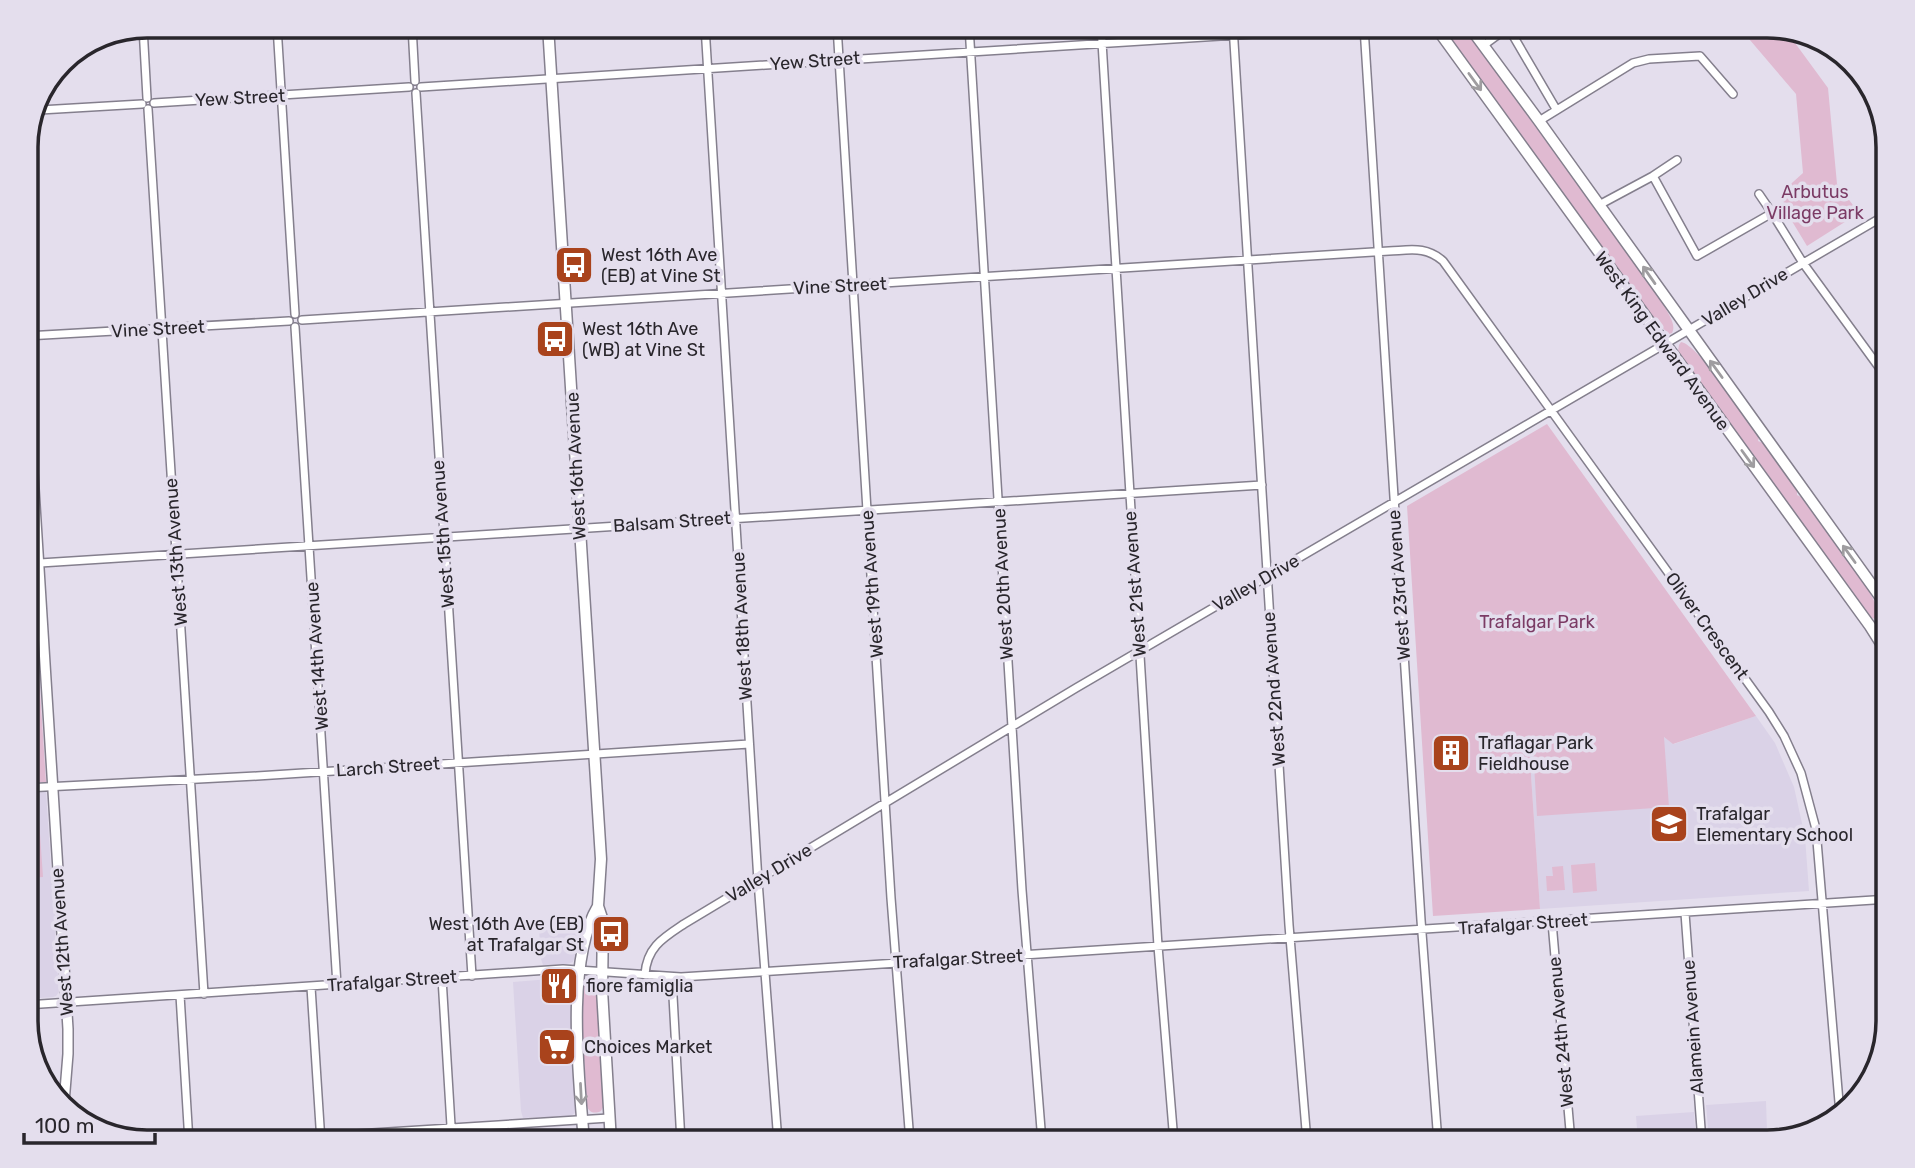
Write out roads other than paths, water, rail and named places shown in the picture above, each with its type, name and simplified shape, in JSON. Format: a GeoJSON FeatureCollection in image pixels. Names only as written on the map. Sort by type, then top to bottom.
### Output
{"type":"FeatureCollection","features":[{"type":"Feature","properties":{"kind":"main road","name":"West 16th Avenue"},"geometry":{"type":"LineString","coordinates":[[549,39],[601,859],[598,906],[603,921],[602,972],[610,1130]]}},
{"type":"Feature","properties":{"kind":"main road","name":"West King Edward Avenue"},"geometry":{"type":"LineString","coordinates":[[1444,39],[1876,636]]}},
{"type":"Feature","properties":{"kind":"main road","name":"West King Edward Avenue"},"geometry":{"type":"LineString","coordinates":[[1479,39],[1876,591]]}},
{"type":"Feature","properties":{"kind":"main road","name":"West 16th Avenue"},"geometry":{"type":"LineString","coordinates":[[583,1130],[577,1024],[580,970],[590,919],[598,906]]}},
{"type":"Feature","properties":{"kind":"street","name":"West 13th Avenue"},"geometry":{"type":"LineString","coordinates":[[144,39],[204,994]]}},
{"type":"Feature","properties":{"kind":"street","name":"West 14th Avenue"},"geometry":{"type":"LineString","coordinates":[[278,39],[293,321],[310,545],[337,985]]}},
{"type":"Feature","properties":{"kind":"street","name":"West 15th Avenue"},"geometry":{"type":"LineString","coordinates":[[413,39],[471,976]]}},
{"type":"Feature","properties":{"kind":"street","name":"West 18th Avenue"},"geometry":{"type":"LineString","coordinates":[[706,39],[749,744],[777,1130]]}},
{"type":"Feature","properties":{"kind":"street","name":"West 19th Avenue"},"geometry":{"type":"LineString","coordinates":[[838,39],[895,963],[909,1130]]}},
{"type":"Feature","properties":{"kind":"street","name":"West 20th Avenue"},"geometry":{"type":"LineString","coordinates":[[970,39],[1012,727],[1041,1130]]}},
{"type":"Feature","properties":{"kind":"street","name":"West 21st Avenue"},"geometry":{"type":"LineString","coordinates":[[1102,39],[1158,946],[1173,1130]]}},
{"type":"Feature","properties":{"kind":"street","name":"Yew Street"},"geometry":{"type":"LineString","coordinates":[[46,110],[1146,39]]}},
{"type":"Feature","properties":{"kind":"street","name":"West 22nd Avenue"},"geometry":{"type":"LineString","coordinates":[[1234,39],[1290,938],[1306,1130]]}},
{"type":"Feature","properties":{"kind":"street","name":"West 23rd Avenue"},"geometry":{"type":"LineString","coordinates":[[1365,39],[1421,930],[1437,1130]]}},
{"type":"Feature","properties":{"kind":"street"},"geometry":{"type":"LineString","coordinates":[[1484,45],[1492,39]]}},
{"type":"Feature","properties":{"kind":"street"},"geometry":{"type":"LineString","coordinates":[[1516,39],[1556,109]]}},
{"type":"Feature","properties":{"kind":"street"},"geometry":{"type":"LineString","coordinates":[[1539,121],[1633,63],[1649,59],[1700,56],[1733,94]]}},
{"type":"Feature","properties":{"kind":"street"},"geometry":{"type":"LineString","coordinates":[[1599,205],[1677,160]]}},
{"type":"Feature","properties":{"kind":"street"},"geometry":{"type":"LineString","coordinates":[[1653,176],[1697,256],[1772,213]]}},
{"type":"Feature","properties":{"kind":"street"},"geometry":{"type":"LineString","coordinates":[[1759,194],[1803,263],[1876,363]]}},
{"type":"Feature","properties":{"kind":"street","name":"Valley Drive"},"geometry":{"type":"LineString","coordinates":[[645,974],[647,960],[654,948],[667,936],[1140,650],[1876,221]]}},
{"type":"Feature","properties":{"kind":"street","name":"Oliver Crescent"},"geometry":{"type":"LineString","coordinates":[[1378,252],[1424,250],[1443,261],[1784,736],[1810,799],[1816,829],[1839,1103]]}},
{"type":"Feature","properties":{"kind":"street","name":"Vine Street"},"geometry":{"type":"LineString","coordinates":[[39,335],[293,321],[300,325],[302,320],[1378,252]]}},
{"type":"Feature","properties":{"kind":"street","name":"Balsam Street"},"geometry":{"type":"LineString","coordinates":[[40,563],[1262,485]]}},
{"type":"Feature","properties":{"kind":"street","name":"West 12th Avenue"},"geometry":{"type":"LineString","coordinates":[[39,549],[66,1002],[68,1054],[65,1092]]}},
{"type":"Feature","properties":{"kind":"street","name":"Larch Street"},"geometry":{"type":"LineString","coordinates":[[39,788],[749,744]]}},
{"type":"Feature","properties":{"kind":"street","name":"Trafalgar Street"},"geometry":{"type":"LineString","coordinates":[[39,1004],[563,970],[672,978],[1876,900]]}},
{"type":"Feature","properties":{"kind":"street","name":"Alamein Avenue"},"geometry":{"type":"LineString","coordinates":[[1685,913],[1701,1130]]}},
{"type":"Feature","properties":{"kind":"street","name":"West 24th Avenue"},"geometry":{"type":"LineString","coordinates":[[1552,922],[1569,1130]]}},
{"type":"Feature","properties":{"kind":"street"},"geometry":{"type":"LineString","coordinates":[[442,978],[452,1128]]}},
{"type":"Feature","properties":{"kind":"street"},"geometry":{"type":"LineString","coordinates":[[672,978],[680,1130]]}},
{"type":"Feature","properties":{"kind":"street"},"geometry":{"type":"LineString","coordinates":[[311,987],[319,1130]]}},
{"type":"Feature","properties":{"kind":"street"},"geometry":{"type":"LineString","coordinates":[[180,995],[188,1130]]}},
{"type":"Feature","properties":{"kind":"street"},"geometry":{"type":"LineString","coordinates":[[428,1130],[609,1118]]}},
{"type":"Feature","properties":{"kind":"place","name":"West 16th Ave (EB) at Vine St"},"geometry":{"type":"Point","coordinates":[574,265]}},
{"type":"Feature","properties":{"kind":"place","name":"West 16th Ave (WB) at Vine St"},"geometry":{"type":"Point","coordinates":[555,339]}},
{"type":"Feature","properties":{"kind":"place","name":"Traflagar Park Fieldhouse"},"geometry":{"type":"Point","coordinates":[1451,753]}},
{"type":"Feature","properties":{"kind":"place","name":"Trafalgar Elementary School"},"geometry":{"type":"Point","coordinates":[1669,824]}},
{"type":"Feature","properties":{"kind":"place","name":"West 16th Ave (EB) at Trafalgar St"},"geometry":{"type":"Point","coordinates":[611,934]}},
{"type":"Feature","properties":{"kind":"place","name":"fiore famiglia"},"geometry":{"type":"Point","coordinates":[559,986]}},
{"type":"Feature","properties":{"kind":"place","name":"Choices Market"},"geometry":{"type":"Point","coordinates":[557,1047]}},
{"type":"Feature","properties":{"kind":"park label","name":"Arbutus Village Park"},"geometry":{"type":"Point","coordinates":[1815,202]}},
{"type":"Feature","properties":{"kind":"park label","name":"Trafalgar Park"},"geometry":{"type":"Point","coordinates":[1537,622]}}]}
